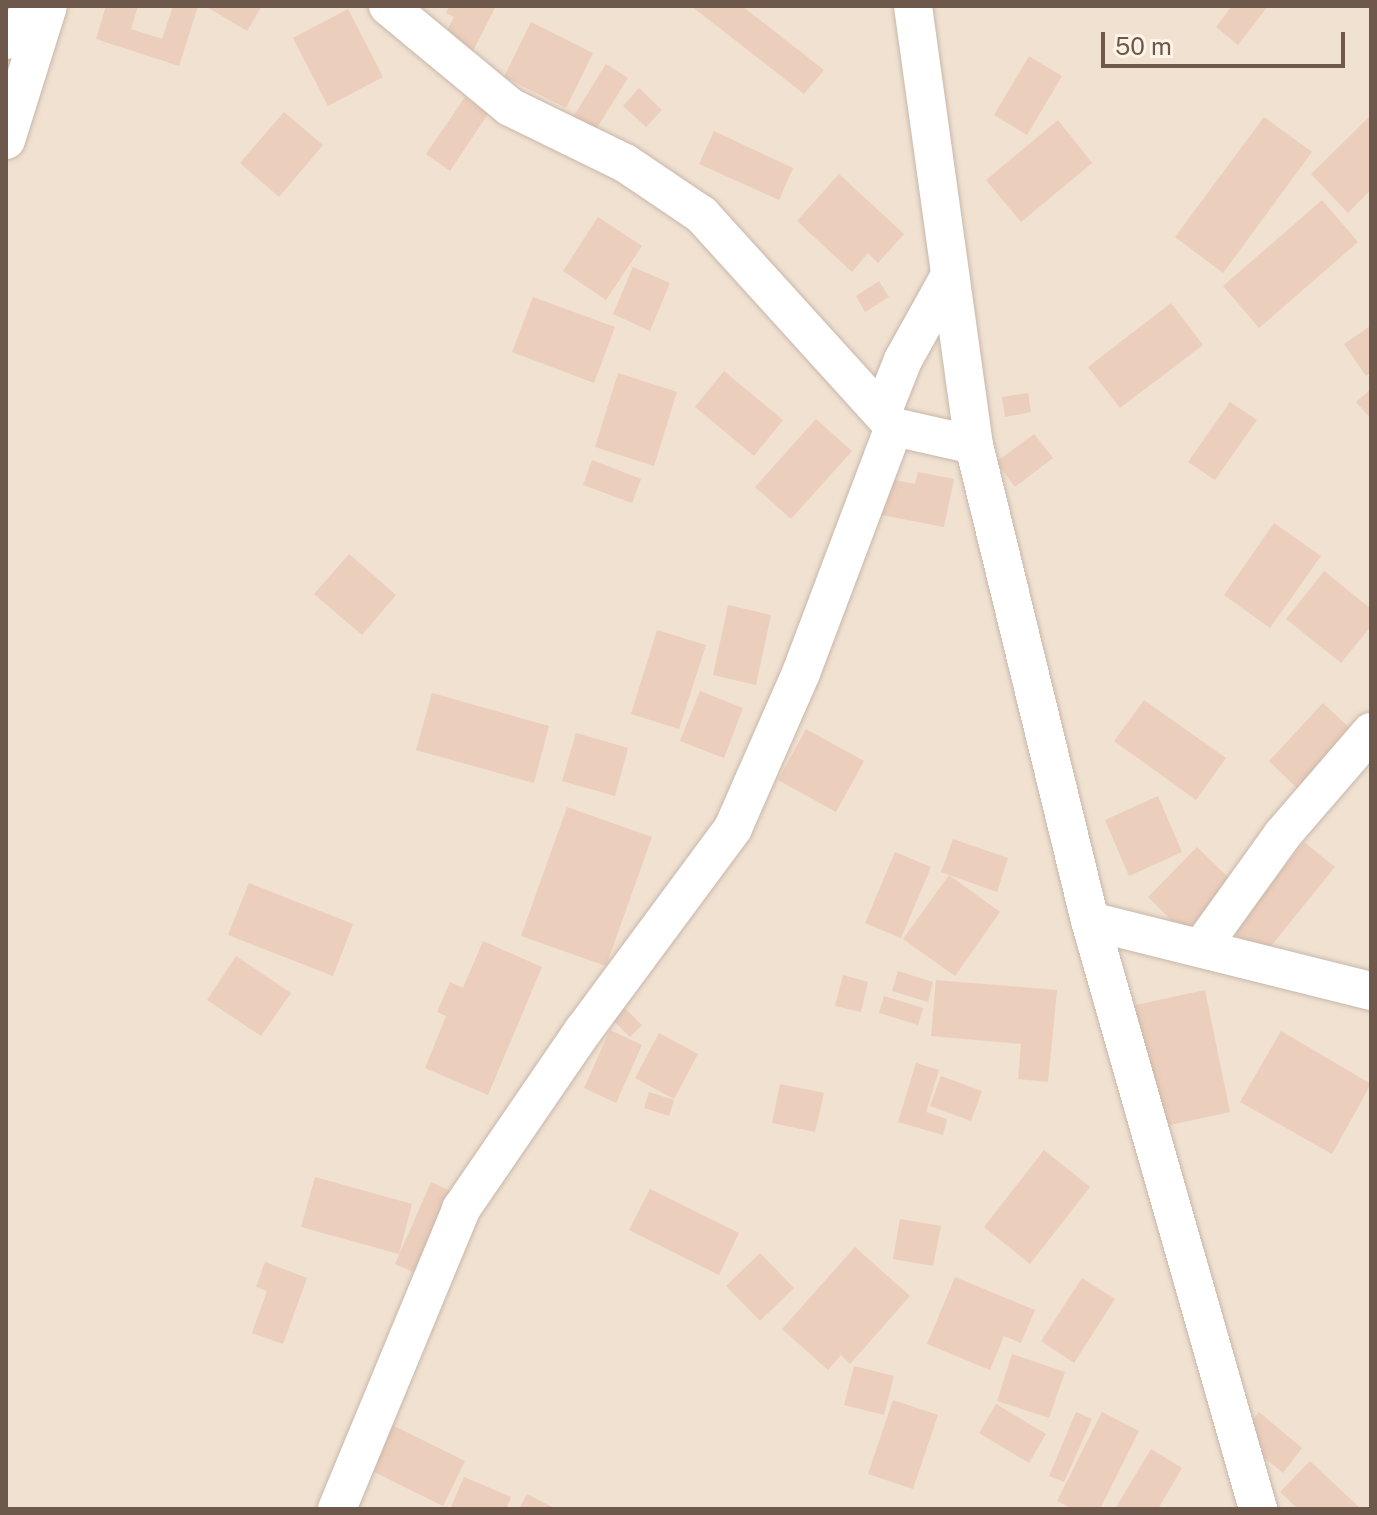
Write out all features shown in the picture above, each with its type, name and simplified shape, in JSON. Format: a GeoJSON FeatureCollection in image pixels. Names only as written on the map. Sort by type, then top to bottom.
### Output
{"type":"FeatureCollection","features":[{"type":"Feature","properties":{"kind":"street"},"geometry":{"type":"LineString","coordinates":[[6,40],[37,6]]}},
{"type":"Feature","properties":{"kind":"street"},"geometry":{"type":"LineString","coordinates":[[6,140],[48,6]]}},
{"type":"Feature","properties":{"kind":"street"},"geometry":{"type":"LineString","coordinates":[[388,6],[510,107],[625,163],[702,215],[888,420],[974,445]]}},
{"type":"Feature","properties":{"kind":"street"},"geometry":{"type":"LineString","coordinates":[[913,6],[948,279],[974,445],[1090,921],[1258,1509]]}},
{"type":"Feature","properties":{"kind":"street"},"geometry":{"type":"LineString","coordinates":[[337,1509],[461,1209],[583,1031],[733,828],[801,673],[888,420],[903,360],[948,279]]}},
{"type":"Feature","properties":{"kind":"street"},"geometry":{"type":"LineString","coordinates":[[1201,948],[1283,834],[1371,732]]}},
{"type":"Feature","properties":{"kind":"street"},"geometry":{"type":"LineString","coordinates":[[1090,921],[1371,991]]}},
{"type":"Feature","properties":{"kind":"shaded area"},"geometry":{"type":"Polygon","coordinates":[[[6,6],[1371,6],[1371,1509],[6,1509],[6,6]]]}},
{"type":"Feature","properties":{"kind":"building"},"geometry":{"type":"Polygon","coordinates":[[[106,6],[138,6],[131,29],[162,39],[173,6],[198,6],[179,66],[96,39],[106,6]]]}},
{"type":"Feature","properties":{"kind":"building"},"geometry":{"type":"Polygon","coordinates":[[[205,6],[262,6],[247,31],[205,6]]]}},
{"type":"Feature","properties":{"kind":"building"},"geometry":{"type":"Polygon","coordinates":[[[449,6],[496,6],[472,53],[443,38],[454,17],[446,13],[449,6]]]}},
{"type":"Feature","properties":{"kind":"building"},"geometry":{"type":"Polygon","coordinates":[[[691,6],[742,6],[824,70],[804,94],[691,6]]]}},
{"type":"Feature","properties":{"kind":"building"},"geometry":{"type":"Polygon","coordinates":[[[1232,6],[1268,6],[1238,45],[1216,27],[1232,6]]]}},
{"type":"Feature","properties":{"kind":"building"},"geometry":{"type":"Polygon","coordinates":[[[348,9],[383,77],[328,106],[293,38],[348,9]]]}},
{"type":"Feature","properties":{"kind":"building"},"geometry":{"type":"Polygon","coordinates":[[[531,22],[593,53],[566,108],[504,77],[531,22]]]}},
{"type":"Feature","properties":{"kind":"building"},"geometry":{"type":"Polygon","coordinates":[[[1029,56],[1062,76],[1027,135],[994,115],[1029,56]]]}},
{"type":"Feature","properties":{"kind":"building"},"geometry":{"type":"Polygon","coordinates":[[[606,64],[628,78],[590,139],[568,125],[606,64]]]}},
{"type":"Feature","properties":{"kind":"building"},"geometry":{"type":"Polygon","coordinates":[[[639,88],[662,110],[646,127],[623,106],[639,88]]]}},
{"type":"Feature","properties":{"kind":"building"},"geometry":{"type":"Polygon","coordinates":[[[465,97],[488,114],[450,171],[426,154],[465,97]]]}},
{"type":"Feature","properties":{"kind":"building"},"geometry":{"type":"Polygon","coordinates":[[[284,112],[323,145],[279,197],[240,163],[284,112]]]}},
{"type":"Feature","properties":{"kind":"building"},"geometry":{"type":"Polygon","coordinates":[[[1371,115],[1371,190],[1348,213],[1311,174],[1371,115]]]}},
{"type":"Feature","properties":{"kind":"building"},"geometry":{"type":"Polygon","coordinates":[[[1264,117],[1312,152],[1223,273],[1175,237],[1264,117]]]}},
{"type":"Feature","properties":{"kind":"building"},"geometry":{"type":"Polygon","coordinates":[[[1058,120],[1092,163],[1021,222],[986,180],[1058,120]]]}},
{"type":"Feature","properties":{"kind":"building"},"geometry":{"type":"Polygon","coordinates":[[[714,131],[793,168],[779,200],[699,164],[714,131]]]}},
{"type":"Feature","properties":{"kind":"building"},"geometry":{"type":"Polygon","coordinates":[[[839,174],[904,234],[878,263],[868,253],[852,272],[797,221],[839,174]]]}},
{"type":"Feature","properties":{"kind":"building"},"geometry":{"type":"Polygon","coordinates":[[[1322,200],[1358,242],[1259,328],[1223,286],[1322,200]]]}},
{"type":"Feature","properties":{"kind":"building"},"geometry":{"type":"Polygon","coordinates":[[[598,217],[642,246],[606,300],[563,271],[598,217]]]}},
{"type":"Feature","properties":{"kind":"building"},"geometry":{"type":"Polygon","coordinates":[[[633,267],[670,283],[650,331],[613,314],[633,267]]]}},
{"type":"Feature","properties":{"kind":"building"},"geometry":{"type":"Polygon","coordinates":[[[879,281],[889,297],[865,312],[856,296],[879,281]]]}},
{"type":"Feature","properties":{"kind":"building"},"geometry":{"type":"Polygon","coordinates":[[[533,297],[615,327],[594,383],[512,352],[533,297]]]}},
{"type":"Feature","properties":{"kind":"building"},"geometry":{"type":"Polygon","coordinates":[[[1171,303],[1203,345],[1120,408],[1088,367],[1171,303]]]}},
{"type":"Feature","properties":{"kind":"building"},"geometry":{"type":"Polygon","coordinates":[[[1369,327],[1371,373],[1366,376],[1344,344],[1369,327]]]}},
{"type":"Feature","properties":{"kind":"building"},"geometry":{"type":"Polygon","coordinates":[[[724,371],[783,420],[754,456],[695,407],[724,371]]]}},
{"type":"Feature","properties":{"kind":"building"},"geometry":{"type":"Polygon","coordinates":[[[618,373],[677,392],[654,466],[595,447],[618,373]]]}},
{"type":"Feature","properties":{"kind":"building"},"geometry":{"type":"Polygon","coordinates":[[[1371,389],[1371,419],[1356,402],[1371,389]]]}},
{"type":"Feature","properties":{"kind":"building"},"geometry":{"type":"Polygon","coordinates":[[[1028,393],[1031,412],[1005,417],[1002,397],[1028,393]]]}},
{"type":"Feature","properties":{"kind":"building"},"geometry":{"type":"Polygon","coordinates":[[[1230,402],[1257,420],[1215,480],[1188,462],[1230,402]]]}},
{"type":"Feature","properties":{"kind":"building"},"geometry":{"type":"Polygon","coordinates":[[[816,419],[852,451],[791,519],[755,487],[816,419]]]}},
{"type":"Feature","properties":{"kind":"building"},"geometry":{"type":"Polygon","coordinates":[[[1034,434],[1053,458],[1015,487],[996,462],[1034,434]]]}},
{"type":"Feature","properties":{"kind":"building"},"geometry":{"type":"Polygon","coordinates":[[[592,460],[641,479],[632,503],[583,485],[592,460]]]}},
{"type":"Feature","properties":{"kind":"building"},"geometry":{"type":"Polygon","coordinates":[[[918,472],[954,479],[944,527],[881,515],[889,479],[915,484],[918,472]]]}},
{"type":"Feature","properties":{"kind":"building"},"geometry":{"type":"Polygon","coordinates":[[[1274,523],[1321,556],[1270,628],[1224,595],[1274,523]]]}},
{"type":"Feature","properties":{"kind":"building"},"geometry":{"type":"Polygon","coordinates":[[[349,554],[396,595],[362,635],[314,594],[349,554]]]}},
{"type":"Feature","properties":{"kind":"building"},"geometry":{"type":"Polygon","coordinates":[[[1324,571],[1371,609],[1371,626],[1341,663],[1286,619],[1324,571]]]}},
{"type":"Feature","properties":{"kind":"building"},"geometry":{"type":"Polygon","coordinates":[[[728,605],[771,615],[756,685],[713,675],[728,605]]]}},
{"type":"Feature","properties":{"kind":"building"},"geometry":{"type":"Polygon","coordinates":[[[657,630],[706,645],[679,729],[631,714],[657,630]]]}},
{"type":"Feature","properties":{"kind":"building"},"geometry":{"type":"Polygon","coordinates":[[[700,691],[743,708],[724,758],[680,741],[700,691]]]}},
{"type":"Feature","properties":{"kind":"building"},"geometry":{"type":"Polygon","coordinates":[[[432,693],[549,726],[534,783],[416,750],[432,693]]]}},
{"type":"Feature","properties":{"kind":"building"},"geometry":{"type":"Polygon","coordinates":[[[1144,700],[1226,758],[1196,800],[1114,741],[1144,700]]]}},
{"type":"Feature","properties":{"kind":"building"},"geometry":{"type":"Polygon","coordinates":[[[1323,703],[1355,733],[1300,791],[1269,761],[1323,703]]]}},
{"type":"Feature","properties":{"kind":"building"},"geometry":{"type":"Polygon","coordinates":[[[806,729],[864,761],[836,812],[778,780],[806,729]]]}},
{"type":"Feature","properties":{"kind":"building"},"geometry":{"type":"Polygon","coordinates":[[[576,733],[628,748],[615,796],[562,781],[576,733]]]}},
{"type":"Feature","properties":{"kind":"building"},"geometry":{"type":"Polygon","coordinates":[[[1158,796],[1182,852],[1129,876],[1105,820],[1158,796]]]}},
{"type":"Feature","properties":{"kind":"building"},"geometry":{"type":"Polygon","coordinates":[[[567,807],[652,837],[606,966],[521,936],[567,807]]]}},
{"type":"Feature","properties":{"kind":"building"},"geometry":{"type":"Polygon","coordinates":[[[953,839],[1008,858],[997,892],[941,872],[953,839]]]}},
{"type":"Feature","properties":{"kind":"building"},"geometry":{"type":"Polygon","coordinates":[[[1304,842],[1335,867],[1263,956],[1233,932],[1304,842]]]}},
{"type":"Feature","properties":{"kind":"building"},"geometry":{"type":"Polygon","coordinates":[[[1197,847],[1235,884],[1185,934],[1148,897],[1197,847]]]}},
{"type":"Feature","properties":{"kind":"building"},"geometry":{"type":"Polygon","coordinates":[[[895,852],[931,867],[901,938],[865,923],[895,852]]]}},
{"type":"Feature","properties":{"kind":"building"},"geometry":{"type":"Polygon","coordinates":[[[949,875],[1000,912],[955,976],[903,939],[949,875]]]}},
{"type":"Feature","properties":{"kind":"building"},"geometry":{"type":"Polygon","coordinates":[[[249,883],[353,924],[333,976],[228,935],[249,883]]]}},
{"type":"Feature","properties":{"kind":"building"},"geometry":{"type":"Polygon","coordinates":[[[483,941],[542,967],[488,1095],[425,1068],[446,1016],[437,1012],[450,982],[463,988],[483,941]]]}},
{"type":"Feature","properties":{"kind":"building"},"geometry":{"type":"Polygon","coordinates":[[[236,956],[291,993],[261,1036],[207,1000],[236,956]]]}},
{"type":"Feature","properties":{"kind":"building"},"geometry":{"type":"Polygon","coordinates":[[[898,971],[933,982],[928,1002],[892,991],[898,971]]]}},
{"type":"Feature","properties":{"kind":"building"},"geometry":{"type":"Polygon","coordinates":[[[843,975],[868,982],[861,1012],[835,1006],[843,975]]]}},
{"type":"Feature","properties":{"kind":"building"},"geometry":{"type":"Polygon","coordinates":[[[936,980],[1057,990],[1048,1082],[1018,1079],[1021,1044],[931,1036],[936,980]]]}},
{"type":"Feature","properties":{"kind":"building"},"geometry":{"type":"Polygon","coordinates":[[[1205,990],[1230,1112],[1156,1128],[1131,1006],[1205,990]]]}},
{"type":"Feature","properties":{"kind":"building"},"geometry":{"type":"Polygon","coordinates":[[[884,996],[923,1008],[918,1025],[879,1013],[884,996]]]}},
{"type":"Feature","properties":{"kind":"building"},"geometry":{"type":"Polygon","coordinates":[[[625,1008],[642,1025],[630,1037],[613,1020],[625,1008]]]}},
{"type":"Feature","properties":{"kind":"building"},"geometry":{"type":"Polygon","coordinates":[[[610,1030],[642,1045],[616,1103],[584,1088],[610,1030]]]}},
{"type":"Feature","properties":{"kind":"building"},"geometry":{"type":"Polygon","coordinates":[[[1281,1031],[1371,1084],[1332,1154],[1240,1102],[1281,1031]]]}},
{"type":"Feature","properties":{"kind":"building"},"geometry":{"type":"Polygon","coordinates":[[[659,1033],[698,1054],[674,1099],[635,1078],[659,1033]]]}},
{"type":"Feature","properties":{"kind":"building"},"geometry":{"type":"Polygon","coordinates":[[[916,1063],[939,1070],[926,1112],[947,1119],[943,1135],[898,1122],[916,1063]]]}},
{"type":"Feature","properties":{"kind":"building"},"geometry":{"type":"Polygon","coordinates":[[[941,1076],[982,1091],[971,1121],[930,1106],[941,1076]]]}},
{"type":"Feature","properties":{"kind":"building"},"geometry":{"type":"Polygon","coordinates":[[[780,1084],[824,1093],[815,1132],[772,1123],[780,1084]]]}},
{"type":"Feature","properties":{"kind":"building"},"geometry":{"type":"Polygon","coordinates":[[[649,1092],[674,1100],[669,1116],[644,1108],[649,1092]]]}},
{"type":"Feature","properties":{"kind":"building"},"geometry":{"type":"Polygon","coordinates":[[[1044,1150],[1090,1187],[1030,1264],[984,1227],[1044,1150]]]}},
{"type":"Feature","properties":{"kind":"building"},"geometry":{"type":"Polygon","coordinates":[[[315,1177],[412,1204],[399,1254],[301,1227],[315,1177]]]}},
{"type":"Feature","properties":{"kind":"building"},"geometry":{"type":"Polygon","coordinates":[[[431,1182],[453,1192],[417,1274],[395,1264],[431,1182]]]}},
{"type":"Feature","properties":{"kind":"building"},"geometry":{"type":"Polygon","coordinates":[[[650,1189],[739,1233],[719,1275],[629,1230],[650,1189]]]}},
{"type":"Feature","properties":{"kind":"building"},"geometry":{"type":"Polygon","coordinates":[[[900,1219],[941,1226],[933,1266],[893,1259],[900,1219]]]}},
{"type":"Feature","properties":{"kind":"building"},"geometry":{"type":"Polygon","coordinates":[[[855,1247],[910,1296],[850,1364],[841,1355],[828,1370],[782,1329],[855,1247]]]}},
{"type":"Feature","properties":{"kind":"building"},"geometry":{"type":"Polygon","coordinates":[[[760,1253],[794,1288],[760,1321],[726,1286],[760,1253]]]}},
{"type":"Feature","properties":{"kind":"building"},"geometry":{"type":"Polygon","coordinates":[[[265,1262],[307,1278],[283,1344],[252,1333],[267,1291],[256,1287],[265,1262]]]}},
{"type":"Feature","properties":{"kind":"building"},"geometry":{"type":"Polygon","coordinates":[[[955,1277],[1035,1310],[1021,1343],[1004,1336],[990,1370],[927,1344],[955,1277]]]}},
{"type":"Feature","properties":{"kind":"building"},"geometry":{"type":"Polygon","coordinates":[[[1082,1278],[1115,1299],[1074,1363],[1041,1341],[1082,1278]]]}},
{"type":"Feature","properties":{"kind":"building"},"geometry":{"type":"Polygon","coordinates":[[[1012,1354],[1065,1372],[1049,1418],[997,1401],[1012,1354]]]}},
{"type":"Feature","properties":{"kind":"building"},"geometry":{"type":"Polygon","coordinates":[[[854,1366],[894,1376],[884,1415],[844,1405],[854,1366]]]}},
{"type":"Feature","properties":{"kind":"building"},"geometry":{"type":"Polygon","coordinates":[[[893,1400],[938,1415],[913,1489],[868,1474],[893,1400]]]}},
{"type":"Feature","properties":{"kind":"building"},"geometry":{"type":"Polygon","coordinates":[[[996,1404],[1046,1434],[1029,1463],[979,1433],[996,1404]]]}},
{"type":"Feature","properties":{"kind":"building"},"geometry":{"type":"Polygon","coordinates":[[[1076,1412],[1092,1419],[1064,1482],[1049,1476],[1076,1412]]]}},
{"type":"Feature","properties":{"kind":"building"},"geometry":{"type":"Polygon","coordinates":[[[1102,1412],[1139,1431],[1100,1509],[1073,1509],[1057,1501],[1102,1412]]]}},
{"type":"Feature","properties":{"kind":"building"},"geometry":{"type":"Polygon","coordinates":[[[1259,1412],[1302,1448],[1283,1473],[1239,1437],[1259,1412]]]}},
{"type":"Feature","properties":{"kind":"building"},"geometry":{"type":"Polygon","coordinates":[[[392,1425],[465,1461],[443,1506],[370,1470],[392,1425]]]}},
{"type":"Feature","properties":{"kind":"building"},"geometry":{"type":"Polygon","coordinates":[[[1151,1449],[1182,1468],[1158,1509],[1115,1509],[1151,1449]]]}},
{"type":"Feature","properties":{"kind":"building"},"geometry":{"type":"Polygon","coordinates":[[[1310,1461],[1361,1509],[1298,1509],[1280,1492],[1310,1461]]]}},
{"type":"Feature","properties":{"kind":"building"},"geometry":{"type":"Polygon","coordinates":[[[464,1477],[511,1497],[506,1509],[450,1509],[464,1477]]]}},
{"type":"Feature","properties":{"kind":"building"},"geometry":{"type":"Polygon","coordinates":[[[527,1494],[556,1509],[519,1509],[527,1494]]]}}]}
